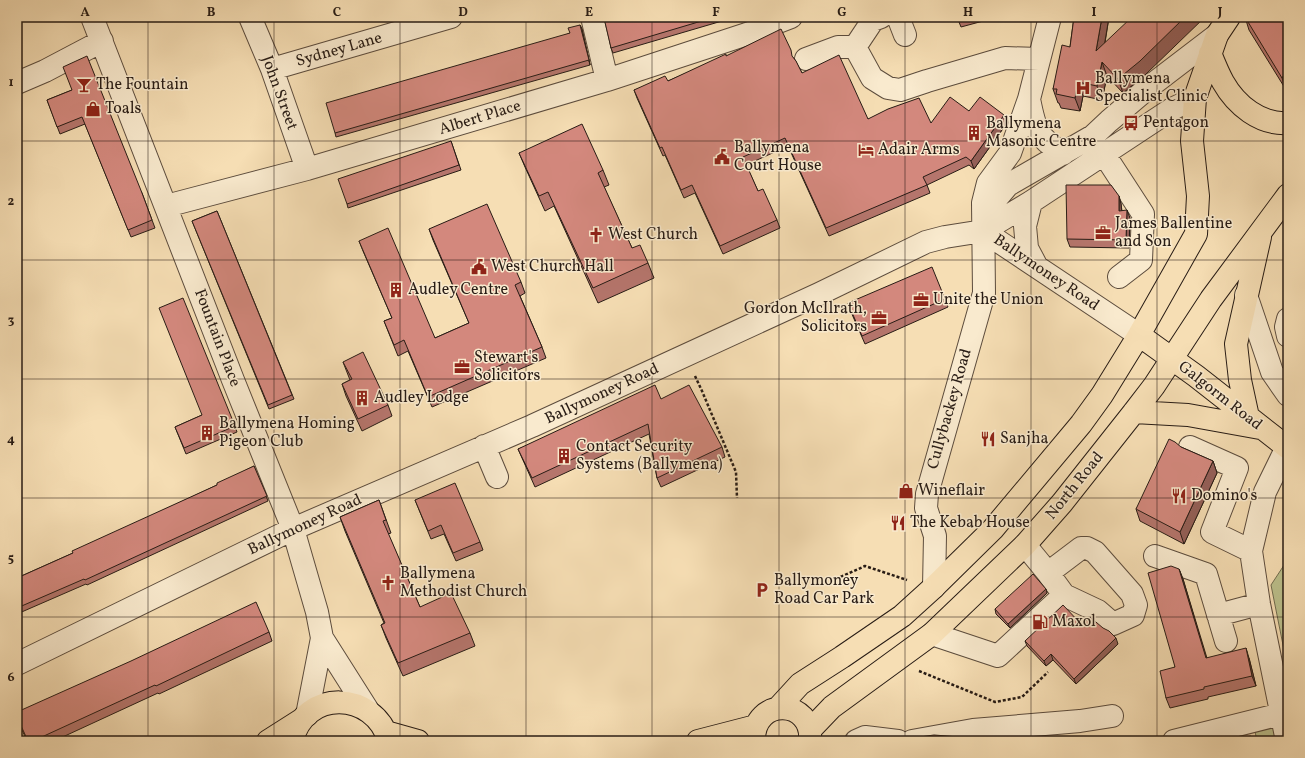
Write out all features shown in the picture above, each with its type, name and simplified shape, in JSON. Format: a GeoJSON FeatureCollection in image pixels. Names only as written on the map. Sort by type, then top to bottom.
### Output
{"type":"FeatureCollection","features":[{"type":"Feature","properties":{"kind":"main road"},"geometry":{"type":"LineString","coordinates":[[778,708],[800,684],[902,616],[934,587],[993,529],[1081,424],[1102,395],[1139,335],[1196,234],[1198,196],[1192,141],[1195,98],[1214,44],[1229,17]]}},
{"type":"Feature","properties":{"kind":"main road"},"geometry":{"type":"LineString","coordinates":[[1214,44],[1223,82],[1242,107],[1260,119],[1288,123]]}},
{"type":"Feature","properties":{"kind":"main road","name":"North Road"},"geometry":{"type":"LineString","coordinates":[[810,736],[832,707],[932,634],[1025,545],[1062,503],[1134,412],[1211,299],[1262,228],[1288,195]]}},
{"type":"Feature","properties":{"kind":"main road"},"geometry":{"type":"LineString","coordinates":[[1134,412],[1188,415],[1255,423],[1240,380],[1236,344],[1262,228]]}},
{"type":"Feature","properties":{"kind":"main road","name":"Ballymoney Road"},"geometry":{"type":"LineString","coordinates":[[1139,335],[1172,358]]}},
{"type":"Feature","properties":{"kind":"main road","name":"Galgorm Road"},"geometry":{"type":"LineString","coordinates":[[1172,358],[1287,447]]}},
{"type":"Feature","properties":{"kind":"main road"},"geometry":{"type":"LineString","coordinates":[[292,741],[294,733],[304,718],[311,711],[324,704],[338,702],[353,703],[366,709],[378,719],[387,736],[418,741]]}},
{"type":"Feature","properties":{"kind":"main road"},"geometry":{"type":"LineString","coordinates":[[698,741],[755,733],[761,717],[769,711],[778,708],[786,708],[795,711],[802,716],[807,722],[810,736]]}},
{"type":"Feature","properties":{"kind":"main road"},"geometry":{"type":"LineString","coordinates":[[268,741],[304,718]]}},
{"type":"Feature","properties":{"kind":"street","name":"Fountain Place"},"geometry":{"type":"LineString","coordinates":[[92,17],[293,529],[317,612],[322,638],[366,709]]}},
{"type":"Feature","properties":{"kind":"street","name":"John Street"},"geometry":{"type":"LineString","coordinates":[[250,17],[272,69],[307,169]]}},
{"type":"Feature","properties":{"kind":"street","name":"Sydney Lane"},"geometry":{"type":"LineString","coordinates":[[272,69],[452,17]]}},
{"type":"Feature","properties":{"kind":"street"},"geometry":{"type":"LineString","coordinates":[[592,17],[607,80]]}},
{"type":"Feature","properties":{"kind":"street","name":"Albert Place"},"geometry":{"type":"LineString","coordinates":[[166,206],[307,169],[607,80],[747,34],[791,17]]}},
{"type":"Feature","properties":{"kind":"street"},"geometry":{"type":"LineString","coordinates":[[855,48],[873,20],[881,17]]}},
{"type":"Feature","properties":{"kind":"street","name":"Cullybackey Road"},"geometry":{"type":"LineString","coordinates":[[934,587],[936,541],[935,531],[926,508],[927,494],[984,293],[983,203],[988,183],[1010,153],[1029,99],[1050,17]]}},
{"type":"Feature","properties":{"kind":"street"},"geometry":{"type":"LineString","coordinates":[[17,83],[45,71],[102,42]]}},
{"type":"Feature","properties":{"kind":"street"},"geometry":{"type":"LineString","coordinates":[[983,231],[997,198],[1008,185],[1093,136],[1108,121],[1149,87],[1214,44]]}},
{"type":"Feature","properties":{"kind":"street"},"geometry":{"type":"LineString","coordinates":[[806,59],[838,47],[855,48]]}},
{"type":"Feature","properties":{"kind":"street"},"geometry":{"type":"LineString","coordinates":[[855,48],[872,78],[888,88],[900,90],[1005,58],[1039,59]]}},
{"type":"Feature","properties":{"kind":"street"},"geometry":{"type":"LineString","coordinates":[[983,231],[1172,109],[1195,98]]}},
{"type":"Feature","properties":{"kind":"street"},"geometry":{"type":"LineString","coordinates":[[1029,99],[1035,128],[1044,140],[1063,154]]}},
{"type":"Feature","properties":{"kind":"street"},"geometry":{"type":"LineString","coordinates":[[1104,154],[1143,214],[1141,260],[1119,277]]}},
{"type":"Feature","properties":{"kind":"street"},"geometry":{"type":"LineString","coordinates":[[1030,202],[1025,226],[1027,248],[1037,267]]}},
{"type":"Feature","properties":{"kind":"street","name":"Ballymoney Road"},"geometry":{"type":"LineString","coordinates":[[17,664],[293,529],[532,426],[819,294],[926,242],[945,237],[983,231],[1139,335]]}},
{"type":"Feature","properties":{"kind":"street"},"geometry":{"type":"LineString","coordinates":[[1246,295],[1272,372],[1288,395]]}},
{"type":"Feature","properties":{"kind":"street"},"geometry":{"type":"LineString","coordinates":[[1288,320],[1286,327],[1288,336]]}},
{"type":"Feature","properties":{"kind":"street"},"geometry":{"type":"LineString","coordinates":[[484,446],[497,477]]}},
{"type":"Feature","properties":{"kind":"street"},"geometry":{"type":"LineString","coordinates":[[1190,447],[1237,468],[1212,532],[1251,551]]}},
{"type":"Feature","properties":{"kind":"street"},"geometry":{"type":"LineString","coordinates":[[1287,447],[1265,492],[1251,551],[1259,604],[1287,741]]}},
{"type":"Feature","properties":{"kind":"street"},"geometry":{"type":"LineString","coordinates":[[1025,545],[1064,595],[1098,611],[1113,624],[1133,615],[1136,605],[1132,594],[1095,552],[1087,548],[1081,548],[1048,573]]}},
{"type":"Feature","properties":{"kind":"street"},"geometry":{"type":"LineString","coordinates":[[1155,556],[1206,574],[1226,641]]}},
{"type":"Feature","properties":{"kind":"street"},"geometry":{"type":"LineString","coordinates":[[932,634],[998,656],[1064,595]]}},
{"type":"Feature","properties":{"kind":"street"},"geometry":{"type":"LineString","coordinates":[[1218,615],[1259,604]]}},
{"type":"Feature","properties":{"kind":"street","name":"Fountain Place"},"geometry":{"type":"LineString","coordinates":[[304,718],[322,638]]}},
{"type":"Feature","properties":{"kind":"street"},"geometry":{"type":"LineString","coordinates":[[1174,741],[1281,714]]}},
{"type":"Feature","properties":{"kind":"street"},"geometry":{"type":"LineString","coordinates":[[912,741],[972,730],[1080,721],[1112,716]]}},
{"type":"Feature","properties":{"kind":"street"},"geometry":{"type":"LineString","coordinates":[[866,740],[898,741]]}},
{"type":"Feature","properties":{"kind":"path"},"geometry":{"type":"LineString","coordinates":[[685,356],[702,391],[736,472],[737,498]]}},
{"type":"Feature","properties":{"kind":"path"},"geometry":{"type":"LineString","coordinates":[[836,579],[865,566],[880,572],[934,587]]}},
{"type":"Feature","properties":{"kind":"path"},"geometry":{"type":"LineString","coordinates":[[895,661],[995,702],[1022,696],[1048,672]]}},
{"type":"Feature","properties":{"kind":"green space"},"geometry":{"type":"Polygon","coordinates":[[[1288,559],[1288,670],[1271,585],[1288,559]]]}},
{"type":"Feature","properties":{"kind":"green space"},"geometry":{"type":"Polygon","coordinates":[[[1288,708],[1288,741],[1257,741],[1252,717],[1288,708]]]}},
{"type":"Feature","properties":{"kind":"building"},"geometry":{"type":"Polygon","coordinates":[[[715,17],[611,48],[604,18],[715,17]]]}},
{"type":"Feature","properties":{"kind":"building"},"geometry":{"type":"Polygon","coordinates":[[[1074,17],[1102,17],[1096,51],[1132,17],[1185,17],[1140,61],[1118,79],[1102,62],[1097,86],[1078,82],[1075,98],[1056,94],[1057,89],[1053,89],[1062,45],[1070,47],[1074,17]]]}},
{"type":"Feature","properties":{"kind":"building"},"geometry":{"type":"Polygon","coordinates":[[[1245,17],[1288,17],[1288,69],[1282,78],[1245,17]]]}},
{"type":"Feature","properties":{"kind":"building"},"geometry":{"type":"Polygon","coordinates":[[[580,25],[589,60],[335,133],[326,103],[570,33],[568,28],[580,25]]]}},
{"type":"Feature","properties":{"kind":"building"},"geometry":{"type":"Polygon","coordinates":[[[781,29],[791,50],[792,56],[802,73],[839,55],[868,119],[888,109],[919,98],[931,123],[950,97],[969,111],[980,97],[1004,115],[971,161],[966,157],[923,177],[927,185],[826,228],[785,138],[743,157],[758,191],[763,189],[777,220],[720,246],[692,185],[681,190],[634,90],[665,76],[668,81],[726,54],[726,56],[781,29]]]}},
{"type":"Feature","properties":{"kind":"building"},"geometry":{"type":"Polygon","coordinates":[[[87,56],[152,220],[128,230],[82,117],[57,127],[47,100],[72,90],[63,67],[87,56]]]}},
{"type":"Feature","properties":{"kind":"building","name":"West Church"},"geometry":{"type":"Polygon","coordinates":[[[582,124],[603,170],[598,173],[632,248],[640,245],[648,263],[593,288],[548,192],[539,196],[519,153],[582,124]]]}},
{"type":"Feature","properties":{"kind":"building"},"geometry":{"type":"Polygon","coordinates":[[[451,141],[459,165],[347,204],[338,179],[451,141]]]}},
{"type":"Feature","properties":{"kind":"building","name":"James Ballentine and Son"},"geometry":{"type":"Polygon","coordinates":[[[1066,185],[1111,185],[1119,196],[1119,211],[1127,210],[1126,240],[1067,239],[1066,185]]]}},
{"type":"Feature","properties":{"kind":"building"},"geometry":{"type":"Polygon","coordinates":[[[487,204],[521,282],[515,285],[542,347],[428,397],[404,340],[394,345],[384,321],[392,318],[359,241],[388,228],[435,338],[469,323],[429,229],[487,204]]]}},
{"type":"Feature","properties":{"kind":"building"},"geometry":{"type":"Polygon","coordinates":[[[217,211],[292,395],[268,405],[192,221],[217,211]]]}},
{"type":"Feature","properties":{"kind":"building"},"geometry":{"type":"Polygon","coordinates":[[[932,267],[945,299],[862,336],[848,303],[932,267]]]}},
{"type":"Feature","properties":{"kind":"building"},"geometry":{"type":"Polygon","coordinates":[[[183,298],[235,426],[184,448],[175,427],[202,415],[159,308],[183,298]]]}},
{"type":"Feature","properties":{"kind":"building"},"geometry":{"type":"Polygon","coordinates":[[[363,352],[388,405],[358,419],[342,384],[352,379],[343,362],[363,352]]]}},
{"type":"Feature","properties":{"kind":"building"},"geometry":{"type":"Polygon","coordinates":[[[655,385],[661,399],[689,385],[722,447],[657,478],[648,424],[532,478],[518,449],[655,385]]]}},
{"type":"Feature","properties":{"kind":"building","name":"Domino's"},"geometry":{"type":"Polygon","coordinates":[[[1169,439],[1181,447],[1213,461],[1180,532],[1136,509],[1169,439]]]}},
{"type":"Feature","properties":{"kind":"building"},"geometry":{"type":"Polygon","coordinates":[[[254,466],[267,496],[85,580],[84,579],[17,608],[17,578],[73,553],[72,551],[217,485],[217,483],[254,466]]]}},
{"type":"Feature","properties":{"kind":"building"},"geometry":{"type":"Polygon","coordinates":[[[455,483],[480,542],[453,553],[441,525],[428,531],[415,500],[455,483]]]}},
{"type":"Feature","properties":{"kind":"building"},"geometry":{"type":"Polygon","coordinates":[[[379,500],[386,520],[383,521],[420,607],[451,593],[470,633],[398,663],[381,625],[385,623],[340,517],[379,500]]]}},
{"type":"Feature","properties":{"kind":"building"},"geometry":{"type":"Polygon","coordinates":[[[1171,566],[1179,569],[1206,658],[1246,648],[1252,676],[1204,687],[1204,689],[1166,698],[1160,671],[1175,667],[1148,573],[1171,566]]]}},
{"type":"Feature","properties":{"kind":"building"},"geometry":{"type":"Polygon","coordinates":[[[1033,574],[1046,589],[1008,624],[995,609],[1033,574]]]}},
{"type":"Feature","properties":{"kind":"building"},"geometry":{"type":"Polygon","coordinates":[[[256,602],[269,632],[156,686],[155,685],[33,741],[28,741],[17,717],[17,712],[131,661],[256,602]]]}},
{"type":"Feature","properties":{"kind":"building"},"geometry":{"type":"Polygon","coordinates":[[[1063,605],[1082,625],[1090,617],[1116,638],[1074,679],[1051,654],[1044,661],[1025,641],[1063,605]]]}},
{"type":"Feature","properties":{"kind":"building"},"geometry":{"type":"Polygon","coordinates":[[[934,735],[1009,741],[920,741],[920,737],[934,735]]]}},
{"type":"Feature","properties":{"kind":"building"},"geometry":{"type":"Polygon","coordinates":[[[1251,736],[1252,741],[1229,741],[1251,736]]]}},
{"type":"Feature","properties":{"kind":"building"},"geometry":{"type":"Polygon","coordinates":[[[1145,739],[1145,741],[1134,741],[1145,739]]]}},
{"type":"Feature","properties":{"kind":"place","name":"The Fountain"},"geometry":{"type":"Point","coordinates":[84,85]}},
{"type":"Feature","properties":{"kind":"place","name":"Ballymena Specialist Clinic"},"geometry":{"type":"Point","coordinates":[1083,88]}},
{"type":"Feature","properties":{"kind":"place","name":"Toals"},"geometry":{"type":"Point","coordinates":[93,109]}},
{"type":"Feature","properties":{"kind":"place","name":"Pentagon"},"geometry":{"type":"Point","coordinates":[1131,123]}},
{"type":"Feature","properties":{"kind":"place","name":"Ballymena Masonic Centre"},"geometry":{"type":"Point","coordinates":[974,133]}},
{"type":"Feature","properties":{"kind":"place","name":"Adair Arms"},"geometry":{"type":"Point","coordinates":[866,150]}},
{"type":"Feature","properties":{"kind":"place","name":"Ballymena Court House"},"geometry":{"type":"Point","coordinates":[722,157]}},
{"type":"Feature","properties":{"kind":"place","name":"James Ballentine and Son"},"geometry":{"type":"Point","coordinates":[1103,233]}},
{"type":"Feature","properties":{"kind":"place","name":"West Church"},"geometry":{"type":"Point","coordinates":[596,235]}},
{"type":"Feature","properties":{"kind":"place","name":"West Church Hall"},"geometry":{"type":"Point","coordinates":[479,267]}},
{"type":"Feature","properties":{"kind":"place","name":"Audley Centre"},"geometry":{"type":"Point","coordinates":[396,290]}},
{"type":"Feature","properties":{"kind":"place","name":"Unite the Union"},"geometry":{"type":"Point","coordinates":[921,300]}},
{"type":"Feature","properties":{"kind":"place","name":"Gordon McIlrath, Solicitors"},"geometry":{"type":"Point","coordinates":[879,318]}},
{"type":"Feature","properties":{"kind":"place","name":"Stewart's Solicitors"},"geometry":{"type":"Point","coordinates":[462,367]}},
{"type":"Feature","properties":{"kind":"place","name":"Audley Lodge"},"geometry":{"type":"Point","coordinates":[362,398]}},
{"type":"Feature","properties":{"kind":"place","name":"Ballymena Homing Pigeon Club"},"geometry":{"type":"Point","coordinates":[207,433]}},
{"type":"Feature","properties":{"kind":"place","name":"Sanjha"},"geometry":{"type":"Point","coordinates":[988,439]}},
{"type":"Feature","properties":{"kind":"place","name":"Contact Security Systems (Ballymena)"},"geometry":{"type":"Point","coordinates":[564,456]}},
{"type":"Feature","properties":{"kind":"place","name":"Wineflair"},"geometry":{"type":"Point","coordinates":[906,491]}},
{"type":"Feature","properties":{"kind":"place","name":"Domino's"},"geometry":{"type":"Point","coordinates":[1179,496]}},
{"type":"Feature","properties":{"kind":"place","name":"The Kebab House"},"geometry":{"type":"Point","coordinates":[898,523]}},
{"type":"Feature","properties":{"kind":"place","name":"Ballymena Methodist Church"},"geometry":{"type":"Point","coordinates":[388,583]}},
{"type":"Feature","properties":{"kind":"place","name":"Ballymoney Road Car Park"},"geometry":{"type":"Point","coordinates":[762,590]}},
{"type":"Feature","properties":{"kind":"place","name":"Maxol"},"geometry":{"type":"Point","coordinates":[1040,622]}}]}
